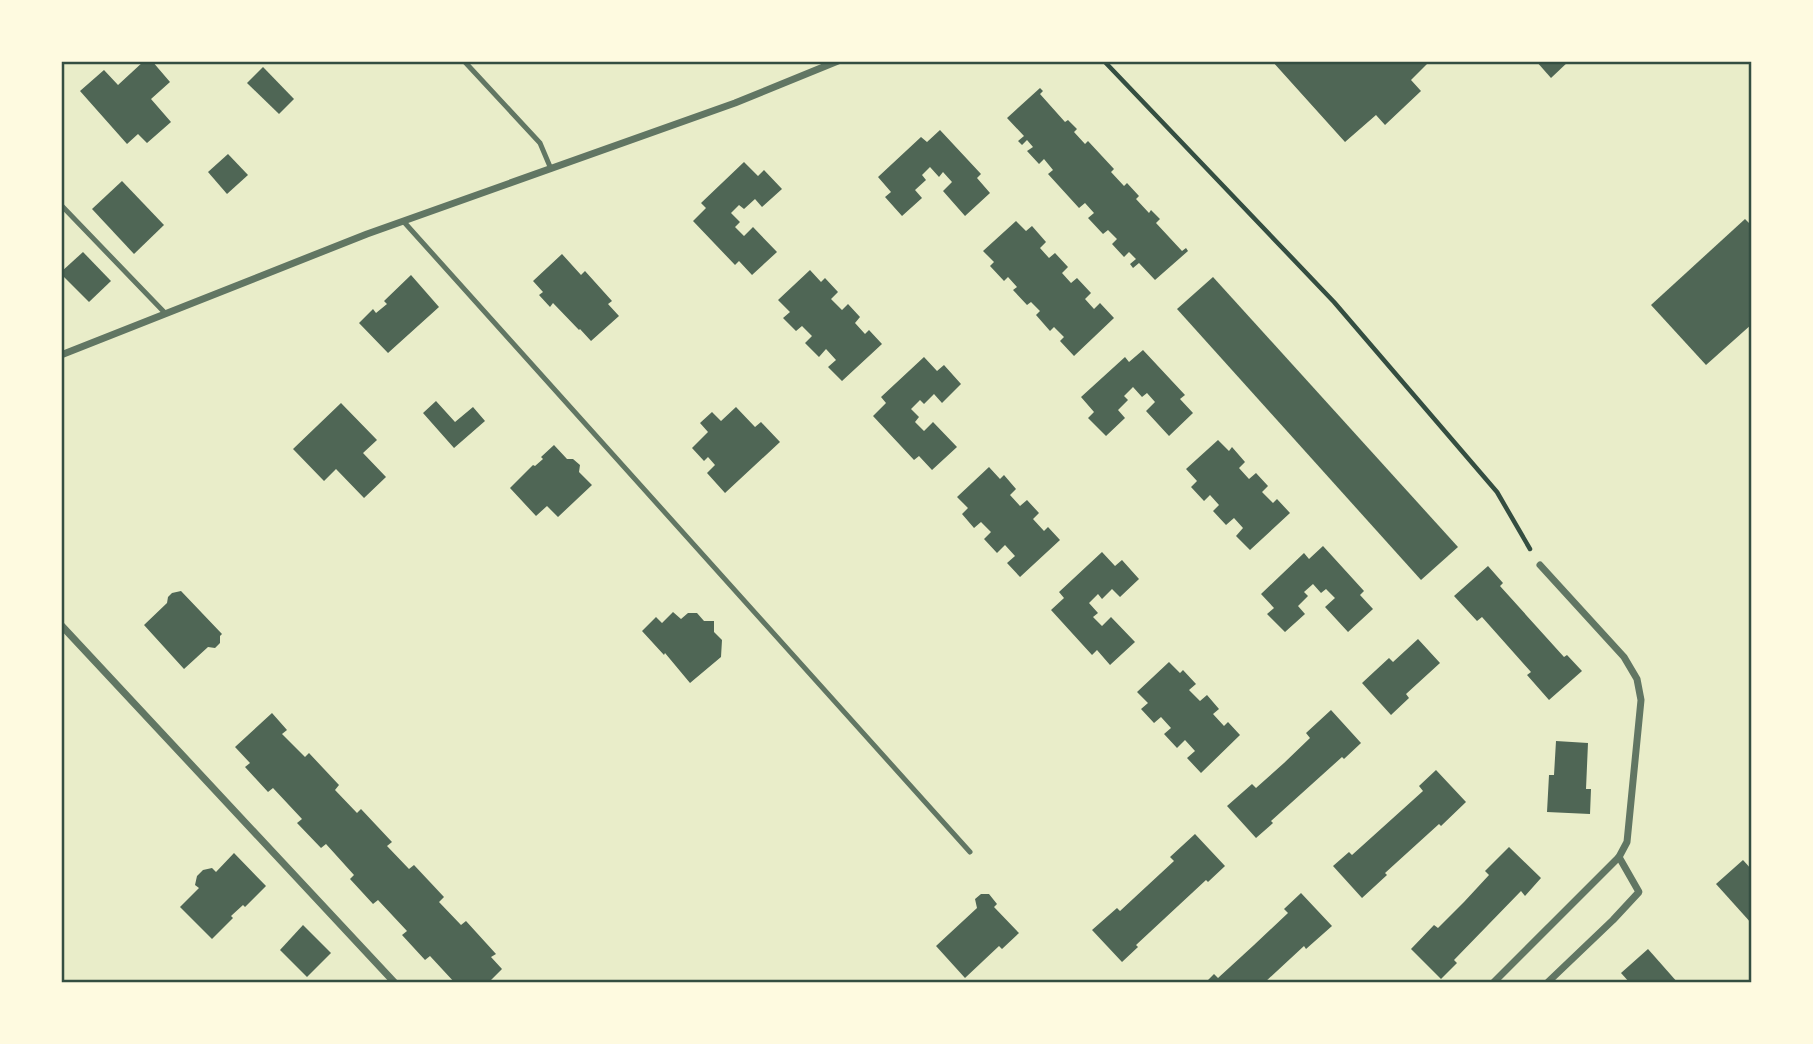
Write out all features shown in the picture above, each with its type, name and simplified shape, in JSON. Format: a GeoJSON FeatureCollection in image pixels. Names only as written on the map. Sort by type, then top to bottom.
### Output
{"type":"FeatureCollection","features":[{"type":"Feature","properties":{"kind":"street"},"geometry":{"type":"LineString","coordinates":[[61,355],[404,222],[735,103],[838,61]]}},
{"type":"Feature","properties":{"kind":"street"},"geometry":{"type":"LineString","coordinates":[[1493,983],[1619,857],[1627,842],[1642,700],[1637,679],[1624,657],[1540,565]]}},
{"type":"Feature","properties":{"kind":"street"},"geometry":{"type":"LineString","coordinates":[[61,625],[395,983]]}},
{"type":"Feature","properties":{"kind":"street"},"geometry":{"type":"LineString","coordinates":[[1548,983],[1639,892],[1619,857]]}},
{"type":"Feature","properties":{"kind":"lane"},"geometry":{"type":"LineString","coordinates":[[464,61],[540,143],[551,169]]}},
{"type":"Feature","properties":{"kind":"lane"},"geometry":{"type":"LineString","coordinates":[[61,205],[164,313]]}},
{"type":"Feature","properties":{"kind":"lane"},"geometry":{"type":"LineString","coordinates":[[404,222],[970,852]]}},
{"type":"Feature","properties":{"kind":"path"},"geometry":{"type":"LineString","coordinates":[[1104,61],[1334,302],[1497,492],[1540,565]]}},
{"type":"Feature","properties":{"kind":"building"},"geometry":{"type":"Polygon","coordinates":[[[144,61],[152,61],[170,82],[151,99],[171,122],[147,143],[138,134],[127,144],[80,91],[104,70],[118,85],[144,61]]]}},
{"type":"Feature","properties":{"kind":"building"},"geometry":{"type":"Polygon","coordinates":[[[1272,61],[1430,61],[1411,80],[1421,91],[1385,125],[1376,115],[1345,142],[1272,61]]]}},
{"type":"Feature","properties":{"kind":"building"},"geometry":{"type":"Polygon","coordinates":[[[1536,61],[1569,61],[1551,78],[1536,61]]]}},
{"type":"Feature","properties":{"kind":"building"},"geometry":{"type":"Polygon","coordinates":[[[263,67],[294,99],[279,114],[247,83],[263,67]]]}},
{"type":"Feature","properties":{"kind":"building"},"geometry":{"type":"Polygon","coordinates":[[[1040,88],[1043,91],[1040,94],[1065,122],[1068,120],[1077,129],[1074,132],[1085,144],[1088,141],[1114,169],[1111,172],[1124,186],[1127,183],[1139,196],[1136,199],[1149,213],[1151,210],[1160,219],[1156,223],[1182,251],[1186,248],[1188,251],[1155,280],[1139,263],[1133,268],[1130,264],[1136,259],[1129,252],[1124,257],[1112,244],[1117,239],[1108,230],[1103,234],[1088,218],[1094,213],[1085,203],[1079,208],[1048,174],[1053,170],[1044,159],[1039,164],[1027,151],[1033,147],[1027,140],[1022,145],[1018,141],[1024,136],[1007,118],[1040,88]]]}},
{"type":"Feature","properties":{"kind":"building"},"geometry":{"type":"Polygon","coordinates":[[[940,130],[981,174],[977,178],[990,193],[965,216],[943,191],[952,182],[943,172],[939,177],[930,167],[922,175],[926,180],[915,190],[922,198],[902,216],[885,197],[891,192],[878,177],[921,137],[927,142],[940,130]]]}},
{"type":"Feature","properties":{"kind":"building"},"geometry":{"type":"Polygon","coordinates":[[[228,154],[248,175],[227,194],[208,172],[228,154]]]}},
{"type":"Feature","properties":{"kind":"building"},"geometry":{"type":"Polygon","coordinates":[[[744,162],[758,176],[764,170],[782,189],[762,207],[755,199],[744,209],[739,205],[731,213],[740,222],[735,227],[744,236],[753,227],[777,252],[752,275],[739,261],[735,265],[693,221],[706,208],[701,203],[744,162]]]}},
{"type":"Feature","properties":{"kind":"building"},"geometry":{"type":"Polygon","coordinates":[[[122,181],[164,225],[134,254],[92,209],[122,181]]]}},
{"type":"Feature","properties":{"kind":"building"},"geometry":{"type":"Polygon","coordinates":[[[1745,219],[1752,226],[1752,324],[1706,365],[1651,305],[1745,219]]]}},
{"type":"Feature","properties":{"kind":"building"},"geometry":{"type":"Polygon","coordinates":[[[1016,221],[1026,231],[1032,226],[1046,242],[1040,248],[1049,258],[1055,253],[1068,267],[1062,273],[1071,283],[1077,278],[1091,293],[1085,299],[1094,309],[1100,303],[1114,318],[1074,356],[1060,341],[1064,337],[1054,327],[1050,331],[1036,315],[1040,311],[1031,302],[1027,305],[1013,290],[1017,287],[1008,277],[1004,281],[990,266],[994,262],[983,251],[1016,221]]]}},
{"type":"Feature","properties":{"kind":"building"},"geometry":{"type":"Polygon","coordinates":[[[83,252],[111,281],[89,302],[61,274],[83,252]]]}},
{"type":"Feature","properties":{"kind":"building"},"geometry":{"type":"Polygon","coordinates":[[[562,254],[581,275],[585,271],[612,301],[608,304],[619,316],[591,341],[553,303],[550,307],[539,295],[543,292],[533,281],[562,254]]]}},
{"type":"Feature","properties":{"kind":"building"},"geometry":{"type":"Polygon","coordinates":[[[810,270],[821,282],[825,278],[838,292],[831,299],[842,310],[848,304],[860,317],[855,323],[865,334],[869,330],[882,344],[842,381],[828,367],[836,360],[826,349],[819,357],[805,343],[812,336],[802,326],[796,331],[783,318],[790,312],[778,300],[810,270]]]}},
{"type":"Feature","properties":{"kind":"building"},"geometry":{"type":"Polygon","coordinates":[[[411,275],[439,307],[388,353],[359,323],[373,309],[376,313],[387,304],[384,301],[411,275]]]}},
{"type":"Feature","properties":{"kind":"building"},"geometry":{"type":"Polygon","coordinates":[[[1213,277],[1458,547],[1421,580],[1177,309],[1213,277]]]}},
{"type":"Feature","properties":{"kind":"building"},"geometry":{"type":"Polygon","coordinates":[[[1143,350],[1185,395],[1180,399],[1193,413],[1169,436],[1146,411],[1155,402],[1147,393],[1142,397],[1133,387],[1124,396],[1128,400],[1118,410],[1125,418],[1106,436],[1088,418],[1094,412],[1081,397],[1125,357],[1129,362],[1143,350]]]}},
{"type":"Feature","properties":{"kind":"building"},"geometry":{"type":"Polygon","coordinates":[[[924,357],[937,371],[944,365],[961,384],[942,403],[934,394],[924,404],[920,400],[911,409],[919,417],[915,422],[924,431],[933,422],[957,447],[932,470],[919,456],[914,460],[873,416],[886,403],[881,397],[924,357]]]}},
{"type":"Feature","properties":{"kind":"building"},"geometry":{"type":"Polygon","coordinates":[[[436,401],[455,422],[473,407],[485,421],[454,448],[423,413],[436,401]]]}},
{"type":"Feature","properties":{"kind":"building"},"geometry":{"type":"Polygon","coordinates":[[[341,403],[377,440],[363,453],[386,477],[364,498],[336,469],[324,481],[293,449],[341,403]]]}},
{"type":"Feature","properties":{"kind":"building"},"geometry":{"type":"Polygon","coordinates":[[[736,407],[755,427],[761,422],[780,442],[725,493],[707,473],[715,465],[708,457],[704,461],[692,448],[708,432],[700,423],[712,412],[721,421],[736,407]]]}},
{"type":"Feature","properties":{"kind":"building"},"geometry":{"type":"Polygon","coordinates":[[[1218,440],[1229,451],[1232,447],[1245,462],[1239,468],[1249,479],[1256,473],[1268,486],[1262,492],[1273,503],[1277,499],[1290,513],[1250,550],[1236,536],[1243,528],[1234,518],[1226,525],[1213,511],[1219,505],[1210,495],[1204,501],[1191,487],[1197,481],[1186,469],[1218,440]]]}},
{"type":"Feature","properties":{"kind":"building"},"geometry":{"type":"Polygon","coordinates":[[[554,445],[567,459],[573,459],[580,465],[579,472],[592,485],[558,517],[547,506],[536,516],[510,488],[543,459],[541,457],[554,445]]]}},
{"type":"Feature","properties":{"kind":"building"},"geometry":{"type":"Polygon","coordinates":[[[989,467],[1000,479],[1004,475],[1016,489],[1010,495],[1020,506],[1027,500],[1039,513],[1033,519],[1044,531],[1048,527],[1060,540],[1020,577],[1007,563],[1015,556],[1005,545],[997,553],[984,539],[991,532],[981,522],[974,528],[962,514],[968,508],[957,497],[989,467]]]}},
{"type":"Feature","properties":{"kind":"building"},"geometry":{"type":"Polygon","coordinates":[[[1323,546],[1364,591],[1360,595],[1373,609],[1348,632],[1325,607],[1335,598],[1326,589],[1321,593],[1313,584],[1304,592],[1308,596],[1298,606],[1305,614],[1285,632],[1267,614],[1274,608],[1261,594],[1304,553],[1309,559],[1323,546]]]}},
{"type":"Feature","properties":{"kind":"building"},"geometry":{"type":"Polygon","coordinates":[[[1102,552],[1115,566],[1122,560],[1139,579],[1120,597],[1112,589],[1102,599],[1098,594],[1089,603],[1098,613],[1093,617],[1102,626],[1111,617],[1135,642],[1110,665],[1097,650],[1092,655],[1051,610],[1064,598],[1059,592],[1102,552]]]}},
{"type":"Feature","properties":{"kind":"building"},"geometry":{"type":"Polygon","coordinates":[[[1488,566],[1503,583],[1500,586],[1564,657],[1567,655],[1582,671],[1549,700],[1527,675],[1531,672],[1482,617],[1477,621],[1454,596],[1488,566]]]}},
{"type":"Feature","properties":{"kind":"building"},"geometry":{"type":"Polygon","coordinates":[[[181,591],[222,634],[220,643],[215,648],[208,647],[184,669],[144,625],[167,603],[172,593],[181,591]]]}},
{"type":"Feature","properties":{"kind":"building"},"geometry":{"type":"Polygon","coordinates":[[[673,612],[681,619],[688,613],[697,613],[704,621],[714,621],[714,632],[722,640],[721,657],[690,683],[642,631],[656,617],[662,623],[673,612]]]}},
{"type":"Feature","properties":{"kind":"building"},"geometry":{"type":"Polygon","coordinates":[[[1418,639],[1440,663],[1406,694],[1409,698],[1391,715],[1362,683],[1389,658],[1393,662],[1418,639]]]}},
{"type":"Feature","properties":{"kind":"building"},"geometry":{"type":"Polygon","coordinates":[[[1169,662],[1180,673],[1183,670],[1196,684],[1189,690],[1200,701],[1207,695],[1219,709],[1213,714],[1224,726],[1228,722],[1240,735],[1201,773],[1187,758],[1195,751],[1185,740],[1177,748],[1164,734],[1171,728],[1161,717],[1154,723],[1141,709],[1148,703],[1137,692],[1169,662]]]}},
{"type":"Feature","properties":{"kind":"building"},"geometry":{"type":"Polygon","coordinates":[[[1331,710],[1361,743],[1271,821],[1273,823],[1256,838],[1227,806],[1252,784],[1256,788],[1284,763],[1310,738],[1306,733],[1331,710]]]}},
{"type":"Feature","properties":{"kind":"building"},"geometry":{"type":"Polygon","coordinates":[[[272,713],[287,730],[282,734],[305,757],[309,753],[339,785],[335,790],[357,813],[361,809],[392,842],[387,846],[409,869],[414,865],[444,897],[439,902],[461,925],[466,921],[496,954],[491,957],[502,969],[488,983],[455,983],[430,956],[425,960],[402,935],[407,931],[378,900],[373,904],[350,879],[354,875],[326,844],[321,848],[297,823],[302,819],[273,788],[268,792],[245,767],[250,763],[235,747],[272,713]]]}},
{"type":"Feature","properties":{"kind":"building"},"geometry":{"type":"Polygon","coordinates":[[[1556,741],[1588,743],[1586,789],[1591,789],[1590,814],[1547,812],[1549,775],[1554,775],[1556,741]]]}},
{"type":"Feature","properties":{"kind":"building"},"geometry":{"type":"Polygon","coordinates":[[[1436,770],[1466,802],[1385,873],[1387,875],[1362,898],[1333,866],[1349,852],[1352,855],[1423,791],[1419,786],[1436,770]]]}},
{"type":"Feature","properties":{"kind":"building"},"geometry":{"type":"Polygon","coordinates":[[[1195,834],[1225,866],[1208,882],[1206,880],[1136,945],[1138,947],[1122,962],[1092,930],[1117,908],[1120,911],[1174,861],[1170,857],[1195,834]]]}},
{"type":"Feature","properties":{"kind":"building"},"geometry":{"type":"Polygon","coordinates":[[[1509,847],[1541,878],[1525,896],[1521,891],[1454,960],[1457,963],[1441,979],[1411,949],[1434,925],[1438,928],[1464,902],[1489,875],[1485,871],[1509,847]]]}},
{"type":"Feature","properties":{"kind":"building"},"geometry":{"type":"Polygon","coordinates":[[[234,853],[266,886],[245,907],[243,905],[231,916],[233,918],[212,939],[180,907],[199,888],[195,885],[197,876],[203,870],[212,868],[216,872],[234,853]]]}},
{"type":"Feature","properties":{"kind":"building"},"geometry":{"type":"Polygon","coordinates":[[[1743,860],[1752,870],[1752,924],[1716,884],[1743,860]]]}},
{"type":"Feature","properties":{"kind":"building"},"geometry":{"type":"Polygon","coordinates":[[[1301,893],[1332,926],[1306,949],[1304,946],[1264,983],[1205,983],[1214,974],[1218,978],[1254,945],[1288,913],[1284,909],[1301,893]]]}},
{"type":"Feature","properties":{"kind":"building"},"geometry":{"type":"Polygon","coordinates":[[[981,894],[989,894],[997,904],[994,907],[1019,933],[1002,949],[999,946],[965,978],[936,946],[977,908],[975,899],[981,894]]]}},
{"type":"Feature","properties":{"kind":"building"},"geometry":{"type":"Polygon","coordinates":[[[303,925],[331,953],[307,977],[280,950],[303,925]]]}},
{"type":"Feature","properties":{"kind":"building"},"geometry":{"type":"Polygon","coordinates":[[[1648,949],[1678,983],[1630,983],[1621,973],[1648,949]]]}}]}
